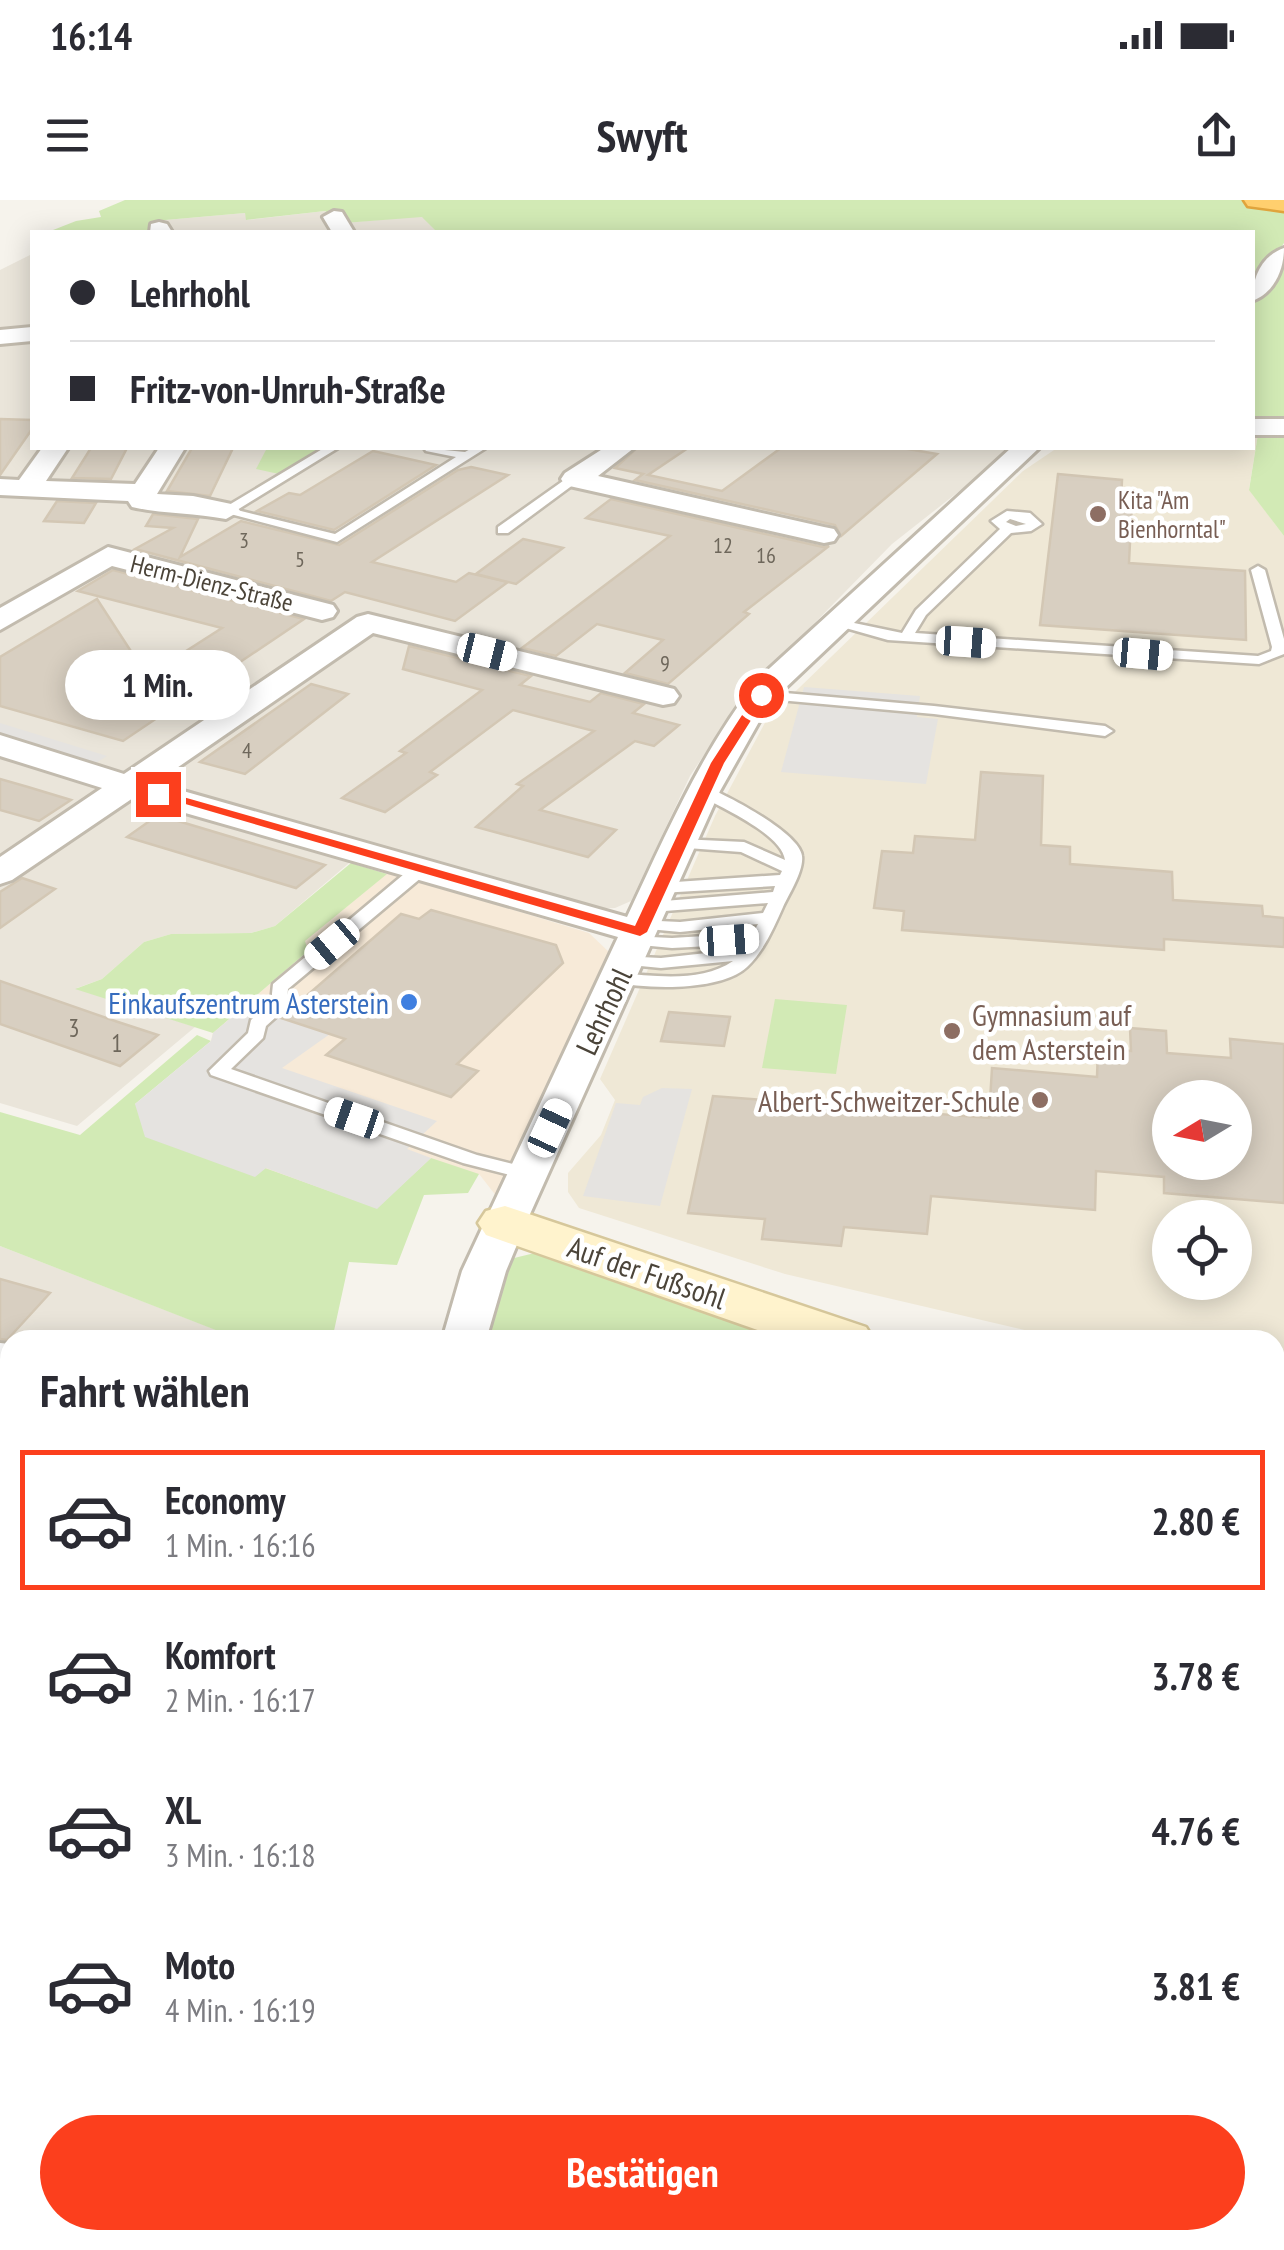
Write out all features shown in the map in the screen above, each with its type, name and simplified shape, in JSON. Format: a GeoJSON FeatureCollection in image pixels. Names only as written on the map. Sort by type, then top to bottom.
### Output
{"type":"FeatureCollection","features":[{"type":"Feature","properties":{"kind":"highway"},"geometry":{"type":"LineString","coordinates":[[1258,200],[1284,203]]}},
{"type":"Feature","properties":{"kind":"street"},"geometry":{"type":"LineString","coordinates":[[1255,290],[1284,255]]}},
{"type":"Feature","properties":{"kind":"street"},"geometry":{"type":"LineString","coordinates":[[1,334],[30,334]]}},
{"type":"Feature","properties":{"kind":"street"},"geometry":{"type":"LineString","coordinates":[[1255,427],[1284,427]]}},
{"type":"Feature","properties":{"kind":"street"},"geometry":{"type":"LineString","coordinates":[[14,488],[54,450]]}},
{"type":"Feature","properties":{"kind":"street"},"geometry":{"type":"LineString","coordinates":[[171,450],[143,493],[142,501],[193,504],[226,511]]}},
{"type":"Feature","properties":{"kind":"street"},"geometry":{"type":"LineString","coordinates":[[575,479],[618,450]]}},
{"type":"Feature","properties":{"kind":"street","name":"Lehrhohl"},"geometry":{"type":"LineString","coordinates":[[467,1330],[484,1272],[505,1223],[704,791],[761,695],[1024,450]]}},
{"type":"Feature","properties":{"kind":"street"},"geometry":{"type":"LineString","coordinates":[[575,479],[824,535]]}},
{"type":"Feature","properties":{"kind":"street"},"geometry":{"type":"LineString","coordinates":[[14,488],[143,493]]}},
{"type":"Feature","properties":{"kind":"street","name":"Herm-Dienz-Straße"},"geometry":{"type":"LineString","coordinates":[[0,621],[108,556],[322,611]]}},
{"type":"Feature","properties":{"kind":"street"},"geometry":{"type":"LineString","coordinates":[[0,873],[368,622],[663,696]]}},
{"type":"Feature","properties":{"kind":"street"},"geometry":{"type":"LineString","coordinates":[[0,745],[639,933]]}},
{"type":"Feature","properties":{"kind":"street","name":"Auf der Fußsohl"},"geometry":{"type":"LineString","coordinates":[[505,1223],[816,1330]]}},
{"type":"Feature","properties":{"kind":"lane"},"geometry":{"type":"LineString","coordinates":[[226,511],[329,450]]}},
{"type":"Feature","properties":{"kind":"lane"},"geometry":{"type":"LineString","coordinates":[[226,511],[337,538],[473,452]]}},
{"type":"Feature","properties":{"kind":"lane"},"geometry":{"type":"LineString","coordinates":[[503,530],[575,479]]}},
{"type":"Feature","properties":{"kind":"lane"},"geometry":{"type":"LineString","coordinates":[[906,637],[921,613],[1009,528]]}},
{"type":"Feature","properties":{"kind":"lane"},"geometry":{"type":"LineString","coordinates":[[835,623],[906,637],[1260,660],[1276,654],[1279,648],[1258,570]]}},
{"type":"Feature","properties":{"kind":"lane"},"geometry":{"type":"LineString","coordinates":[[761,695],[934,710],[1105,731]]}},
{"type":"Feature","properties":{"kind":"lane"},"geometry":{"type":"LineString","coordinates":[[639,933],[657,981],[722,974],[741,964],[785,882],[794,856],[782,838],[704,791]]}},
{"type":"Feature","properties":{"kind":"lane"},"geometry":{"type":"LineString","coordinates":[[680,844],[744,847],[785,882]]}},
{"type":"Feature","properties":{"kind":"lane"},"geometry":{"type":"LineString","coordinates":[[422,868],[279,988],[280,1004],[256,1024],[257,1034],[218,1072],[470,1159],[530,1174]]}},
{"type":"Feature","properties":{"kind":"lane"},"geometry":{"type":"LineString","coordinates":[[639,933],[785,882]]}},
{"type":"Feature","properties":{"kind":"lane"},"geometry":{"type":"LineString","coordinates":[[639,933],[767,918]]}},
{"type":"Feature","properties":{"kind":"lane"},"geometry":{"type":"LineString","coordinates":[[639,933],[672,944],[753,946]]}},
{"type":"Feature","properties":{"kind":"shaded area"},"geometry":{"type":"Polygon","coordinates":[[[325,211],[344,223],[422,216],[435,230],[156,230],[154,221],[245,213],[247,220],[325,211]]]}},
{"type":"Feature","properties":{"kind":"shaded area"},"geometry":{"type":"Polygon","coordinates":[[[30,255],[30,450],[1011,450],[892,544],[744,695],[690,776],[631,901],[615,908],[586,909],[369,846],[275,926],[251,933],[171,934],[144,942],[102,979],[77,988],[195,1027],[77,1126],[0,1103],[0,270],[30,255]]]}},
{"type":"Feature","properties":{"kind":"shaded area","name":"Gymnasium auf dem Asterstein"},"geometry":{"type":"Polygon","coordinates":[[[1258,434],[1249,489],[1284,536],[1284,1330],[1024,1330],[785,1274],[579,1208],[568,1192],[568,1173],[601,1135],[615,1100],[600,1079],[715,816],[767,719],[1023,471],[1054,450],[1255,450],[1258,434]]]}},
{"type":"Feature","properties":{"kind":"shaded area"},"geometry":{"type":"Polygon","coordinates":[[[804,687],[920,696],[917,717],[938,719],[926,784],[781,772],[804,687]]]}},
{"type":"Feature","properties":{"kind":"shaded area"},"geometry":{"type":"Polygon","coordinates":[[[0,723],[107,756],[94,764],[0,735],[0,723]]]}},
{"type":"Feature","properties":{"kind":"shaded area"},"geometry":{"type":"Polygon","coordinates":[[[389,872],[589,933],[609,952],[497,1197],[479,1174],[377,1209],[255,1177],[211,1041],[213,1033],[308,951],[304,941],[389,872]]]}},
{"type":"Feature","properties":{"kind":"shaded area"},"geometry":{"type":"Polygon","coordinates":[[[245,1006],[330,1034],[282,1068],[437,1121],[407,1149],[431,1158],[377,1209],[266,1168],[255,1177],[145,1137],[135,1104],[211,1041],[213,1033],[245,1006]]]}},
{"type":"Feature","properties":{"kind":"shaded area","name":"Albert-Schweitzer-Schule"},"geometry":{"type":"Polygon","coordinates":[[[662,1088],[692,1089],[660,1206],[583,1196],[616,1103],[640,1105],[643,1097],[662,1088]]]}},
{"type":"Feature","properties":{"kind":"shaded area"},"geometry":{"type":"Polygon","coordinates":[[[0,1246],[217,1330],[0,1330],[0,1246]]]}},
{"type":"Feature","properties":{"kind":"green space"},"geometry":{"type":"Polygon","coordinates":[[[125,200],[1247,200],[1284,205],[1284,243],[1255,283],[1255,230],[435,230],[422,217],[344,223],[325,211],[246,220],[245,213],[154,221],[156,230],[53,230],[101,217],[99,211],[125,200]]]}},
{"type":"Feature","properties":{"kind":"green space"},"geometry":{"type":"Polygon","coordinates":[[[1284,266],[1284,423],[1255,422],[1255,296],[1284,266]]]}},
{"type":"Feature","properties":{"kind":"green space"},"geometry":{"type":"Polygon","coordinates":[[[1284,433],[1284,536],[1249,490],[1258,434],[1284,433]]]}},
{"type":"Feature","properties":{"kind":"green space"},"geometry":{"type":"Polygon","coordinates":[[[266,450],[321,450],[279,474],[256,469],[266,450]]]}},
{"type":"Feature","properties":{"kind":"green space"},"geometry":{"type":"Polygon","coordinates":[[[351,863],[387,874],[305,941],[308,951],[213,1033],[75,989],[102,979],[144,942],[171,934],[251,933],[275,926],[351,863]]]}},
{"type":"Feature","properties":{"kind":"green space"},"geometry":{"type":"Polygon","coordinates":[[[775,999],[847,1005],[836,1074],[762,1068],[775,999]]]}},
{"type":"Feature","properties":{"kind":"green space"},"geometry":{"type":"Polygon","coordinates":[[[197,1035],[211,1041],[135,1104],[265,1168],[377,1208],[431,1158],[479,1174],[468,1193],[424,1195],[397,1265],[349,1262],[334,1330],[216,1330],[0,1246],[0,1112],[80,1135],[197,1035]]]}},
{"type":"Feature","properties":{"kind":"green space"},"geometry":{"type":"Polygon","coordinates":[[[543,1251],[782,1330],[491,1330],[510,1259],[543,1251]]]}},
{"type":"Feature","properties":{"kind":"building"},"geometry":{"type":"Polygon","coordinates":[[[0,419],[30,420],[30,432],[0,475],[0,419]]]}},
{"type":"Feature","properties":{"kind":"building"},"geometry":{"type":"Polygon","coordinates":[[[90,450],[126,450],[111,479],[72,478],[90,450]]]}},
{"type":"Feature","properties":{"kind":"building"},"geometry":{"type":"Polygon","coordinates":[[[191,450],[232,450],[210,496],[167,491],[191,450]]]}},
{"type":"Feature","properties":{"kind":"building"},"geometry":{"type":"Polygon","coordinates":[[[635,450],[685,450],[648,475],[722,491],[778,450],[914,450],[937,454],[841,536],[835,525],[635,480],[643,474],[615,468],[635,450]]]}},
{"type":"Feature","properties":{"kind":"building"},"geometry":{"type":"Polygon","coordinates":[[[373,451],[436,465],[334,530],[257,511],[289,493],[300,495],[373,451]]]}},
{"type":"Feature","properties":{"kind":"building"},"geometry":{"type":"Polygon","coordinates":[[[471,467],[508,475],[372,562],[456,582],[469,573],[508,582],[455,621],[345,592],[331,601],[135,549],[173,528],[146,526],[153,514],[198,519],[180,557],[241,521],[339,545],[458,470],[471,467]]]}},
{"type":"Feature","properties":{"kind":"building"},"geometry":{"type":"Polygon","coordinates":[[[1058,474],[1122,480],[1121,502],[1132,502],[1129,563],[1245,571],[1246,640],[1040,625],[1058,474]]]}},
{"type":"Feature","properties":{"kind":"building"},"geometry":{"type":"Polygon","coordinates":[[[611,499],[829,546],[744,612],[749,614],[668,684],[625,673],[663,640],[597,624],[556,656],[522,648],[670,536],[586,518],[611,499]]]}},
{"type":"Feature","properties":{"kind":"building"},"geometry":{"type":"Polygon","coordinates":[[[57,501],[96,503],[84,523],[44,521],[57,501]]]}},
{"type":"Feature","properties":{"kind":"building"},"geometry":{"type":"Polygon","coordinates":[[[523,539],[563,548],[516,584],[476,574],[523,539]]]}},
{"type":"Feature","properties":{"kind":"building"},"geometry":{"type":"Polygon","coordinates":[[[113,570],[304,619],[123,741],[0,706],[0,657],[97,599],[147,676],[222,628],[78,591],[113,570]]]}},
{"type":"Feature","properties":{"kind":"building"},"geometry":{"type":"Polygon","coordinates":[[[409,646],[531,676],[520,685],[590,702],[601,693],[644,704],[633,713],[679,725],[654,746],[635,741],[540,810],[616,830],[588,857],[476,827],[523,786],[517,784],[594,731],[513,710],[430,772],[437,775],[385,812],[342,798],[406,753],[400,751],[482,690],[403,669],[409,646]]]}},
{"type":"Feature","properties":{"kind":"building"},"geometry":{"type":"Polygon","coordinates":[[[311,684],[348,694],[245,774],[200,762],[311,684]]]}},
{"type":"Feature","properties":{"kind":"building"},"geometry":{"type":"Polygon","coordinates":[[[981,772],[1043,776],[1041,845],[1070,847],[1070,864],[1172,872],[1173,900],[1262,906],[1263,916],[1284,918],[1284,947],[1164,939],[1164,950],[902,930],[904,911],[874,908],[882,851],[913,853],[915,836],[975,840],[981,772]]]}},
{"type":"Feature","properties":{"kind":"building"},"geometry":{"type":"Polygon","coordinates":[[[0,779],[71,800],[39,821],[0,810],[0,779]]]}},
{"type":"Feature","properties":{"kind":"building"},"geometry":{"type":"Polygon","coordinates":[[[158,815],[325,865],[296,888],[127,837],[158,815]]]}},
{"type":"Feature","properties":{"kind":"building"},"geometry":{"type":"Polygon","coordinates":[[[22,878],[55,889],[0,928],[0,892],[22,878]]]}},
{"type":"Feature","properties":{"kind":"building","name":"Einkaufszentrum Asterstein"},"geometry":{"type":"Polygon","coordinates":[[[431,910],[556,945],[563,963],[457,1064],[478,1071],[451,1097],[326,1055],[345,1039],[281,1018],[401,914],[419,919],[431,910]]]}},
{"type":"Feature","properties":{"kind":"building"},"geometry":{"type":"Polygon","coordinates":[[[0,981],[158,1035],[120,1066],[0,1024],[0,981]]]}},
{"type":"Feature","properties":{"kind":"building"},"geometry":{"type":"Polygon","coordinates":[[[669,1012],[730,1017],[724,1046],[661,1041],[669,1012]]]}},
{"type":"Feature","properties":{"kind":"building"},"geometry":{"type":"Polygon","coordinates":[[[1130,1028],[1166,1031],[1167,1053],[1231,1058],[1230,1039],[1284,1044],[1284,1203],[1164,1193],[1164,1180],[1252,1180],[1252,1080],[1152,1080],[1152,1176],[1096,1171],[1095,1210],[931,1196],[927,1234],[844,1227],[841,1246],[762,1239],[765,1219],[688,1213],[713,1096],[989,1118],[992,1068],[1097,1077],[1098,1049],[1131,1051],[1130,1028]]]}},
{"type":"Feature","properties":{"kind":"building"},"geometry":{"type":"Polygon","coordinates":[[[0,1279],[50,1293],[16,1330],[0,1330],[0,1279]]]}},
{"type":"Feature","properties":{"kind":"place","name":"Kita \"Am Bienhorntal\""},"geometry":{"type":"Point","coordinates":[1098,514]}},
{"type":"Feature","properties":{"kind":"place","name":"Einkaufszentrum Asterstein"},"geometry":{"type":"Point","coordinates":[409,1002]}},
{"type":"Feature","properties":{"kind":"place","name":"Gymnasium auf dem Asterstein"},"geometry":{"type":"Point","coordinates":[952,1031]}},
{"type":"Feature","properties":{"kind":"place","name":"Albert-Schweitzer-Schule"},"geometry":{"type":"Point","coordinates":[1040,1100]}},
{"type":"Feature","properties":{"kind":"route"},"geometry":{"type":"LineString","coordinates":[[158,794],[640,932],[717,763],[761,695]]}}]}
